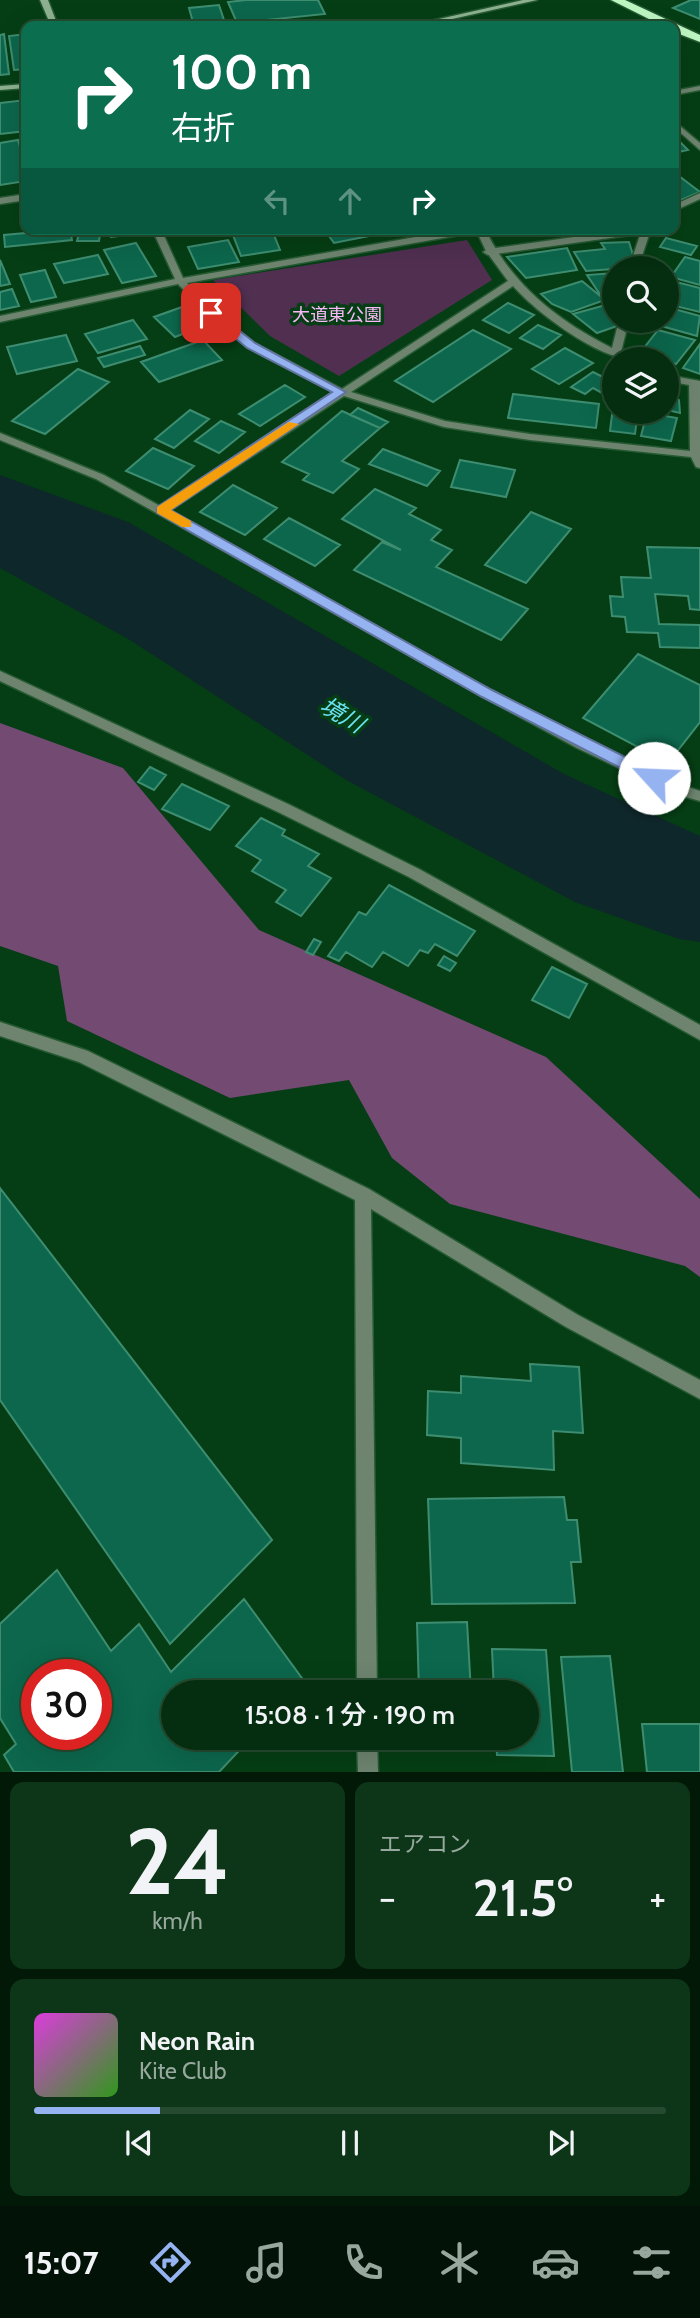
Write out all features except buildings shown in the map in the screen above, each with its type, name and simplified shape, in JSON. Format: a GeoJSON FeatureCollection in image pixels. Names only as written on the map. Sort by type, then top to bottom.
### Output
{"type":"FeatureCollection","features":[{"type":"Feature","properties":{"kind":"highway"},"geometry":{"type":"LineString","coordinates":[[616,0],[660,21]]}},
{"type":"Feature","properties":{"kind":"highway"},"geometry":{"type":"LineString","coordinates":[[679,30],[700,39]]}},
{"type":"Feature","properties":{"kind":"street"},"geometry":{"type":"LineString","coordinates":[[44,0],[53,21]]}},
{"type":"Feature","properties":{"kind":"street"},"geometry":{"type":"LineString","coordinates":[[435,21],[533,0]]}},
{"type":"Feature","properties":{"kind":"street"},"geometry":{"type":"LineString","coordinates":[[0,89],[21,87]]}},
{"type":"Feature","properties":{"kind":"street"},"geometry":{"type":"LineString","coordinates":[[679,92],[700,88]]}},
{"type":"Feature","properties":{"kind":"street"},"geometry":{"type":"LineString","coordinates":[[679,128],[700,148]]}},
{"type":"Feature","properties":{"kind":"street"},"geometry":{"type":"LineString","coordinates":[[679,206],[700,196]]}},
{"type":"Feature","properties":{"kind":"street"},"geometry":{"type":"LineString","coordinates":[[0,201],[21,198]]}},
{"type":"Feature","properties":{"kind":"street"},"geometry":{"type":"LineString","coordinates":[[159,235],[180,281],[211,313],[251,345],[340,392],[444,424],[530,437],[697,455]]}},
{"type":"Feature","properties":{"kind":"street"},"geometry":{"type":"LineString","coordinates":[[0,320],[180,281],[444,235]]}},
{"type":"Feature","properties":{"kind":"street"},"geometry":{"type":"LineString","coordinates":[[481,235],[488,252],[513,282],[537,304],[605,347]]}},
{"type":"Feature","properties":{"kind":"street"},"geometry":{"type":"LineString","coordinates":[[488,252],[610,235]]}},
{"type":"Feature","properties":{"kind":"street"},"geometry":{"type":"LineString","coordinates":[[637,256],[644,235]]}},
{"type":"Feature","properties":{"kind":"street"},"geometry":{"type":"LineString","coordinates":[[162,510],[513,282]]}},
{"type":"Feature","properties":{"kind":"street"},"geometry":{"type":"LineString","coordinates":[[679,380],[697,384],[697,455],[700,466]]}},
{"type":"Feature","properties":{"kind":"street"},"geometry":{"type":"LineString","coordinates":[[0,436],[100,477],[547,725],[677,789],[700,796]]}},
{"type":"Feature","properties":{"kind":"street"},"geometry":{"type":"LineString","coordinates":[[0,676],[283,808],[414,873],[700,1033]]}},
{"type":"Feature","properties":{"kind":"street"},"geometry":{"type":"LineString","coordinates":[[0,1029],[83,1056],[363,1195],[572,1321],[700,1390]]}},
{"type":"Feature","properties":{"kind":"street"},"geometry":{"type":"LineString","coordinates":[[363,1195],[367,1680]]}},
{"type":"Feature","properties":{"kind":"street"},"geometry":{"type":"LineString","coordinates":[[368,1750],[368,1772]]}},
{"type":"Feature","properties":{"kind":"green space","name":"大道東公園"},"geometry":{"type":"Polygon","coordinates":[[[467,240],[492,280],[339,376],[270,336],[213,280],[467,240]]]}},
{"type":"Feature","properties":{"kind":"shaded area"},"geometry":{"type":"Polygon","coordinates":[[[0,723],[123,768],[259,930],[546,1057],[700,1199],[700,1277],[685,1266],[450,1204],[392,1158],[349,1080],[230,1098],[67,1021],[58,966],[0,946],[0,723]]]}},
{"type":"Feature","properties":{"kind":"water","name":"境川"},"geometry":{"type":"Polygon","coordinates":[[[0,475],[128,522],[564,774],[700,836],[700,942],[679,939],[575,902],[346,780],[130,640],[0,568],[0,475]]]}},
{"type":"Feature","properties":{"kind":"slow traffic"},"geometry":{"type":"LineString","coordinates":[[187,524],[162,510],[293,424]]}},
{"type":"Feature","properties":{"kind":"route"},"geometry":{"type":"LineString","coordinates":[[211,313],[251,345],[340,392],[258,449],[162,510],[487,694],[654,778]]}}]}
